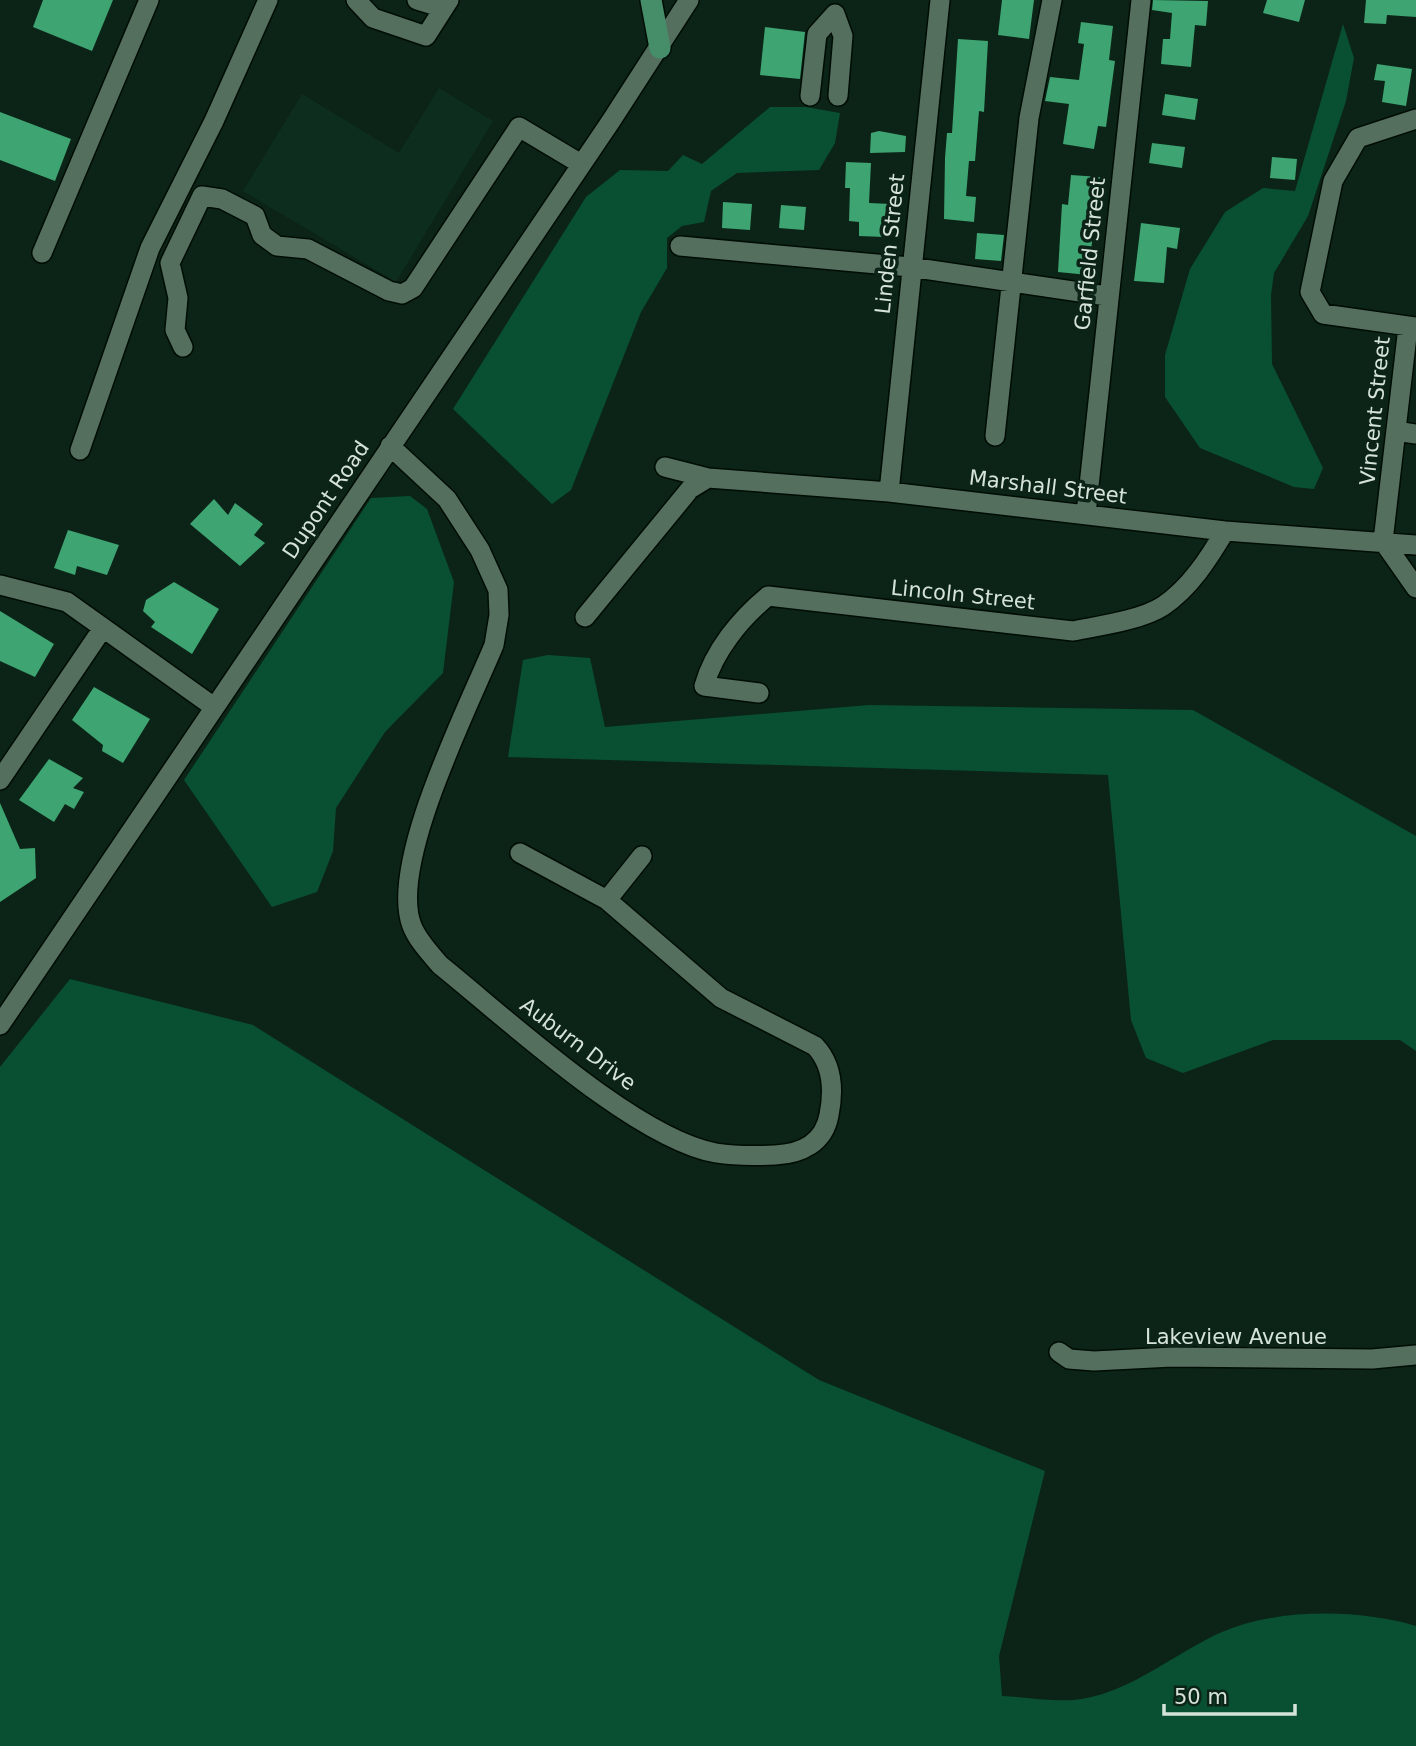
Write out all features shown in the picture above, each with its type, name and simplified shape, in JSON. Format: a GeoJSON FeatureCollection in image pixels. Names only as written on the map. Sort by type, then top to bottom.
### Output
{"type":"FeatureCollection","features":[{"type":"Feature","properties":{"kind":"main road"},"geometry":{"type":"LineString","coordinates":[[651,0],[660,48]]}},
{"type":"Feature","properties":{"kind":"street"},"geometry":{"type":"LineString","coordinates":[[42,253],[149,0]]}},
{"type":"Feature","properties":{"kind":"street"},"geometry":{"type":"LineString","coordinates":[[80,450],[150,248],[218,114],[268,0]]}},
{"type":"Feature","properties":{"kind":"street"},"geometry":{"type":"LineString","coordinates":[[356,0],[373,18],[426,36],[446,4],[417,0]]}},
{"type":"Feature","properties":{"kind":"street","name":"Dupont Road"},"geometry":{"type":"LineString","coordinates":[[0,1025],[690,0]]}},
{"type":"Feature","properties":{"kind":"street","name":"Linden Street"},"geometry":{"type":"LineString","coordinates":[[889,492],[910,267],[940,0]]}},
{"type":"Feature","properties":{"kind":"street"},"geometry":{"type":"LineString","coordinates":[[995,436],[1030,118],[1052,0]]}},
{"type":"Feature","properties":{"kind":"street","name":"Garfield Street"},"geometry":{"type":"LineString","coordinates":[[1086,514],[1107,296],[1141,0]]}},
{"type":"Feature","properties":{"kind":"street"},"geometry":{"type":"LineString","coordinates":[[835,14],[842,36],[824,96],[817,34],[835,14]]}},
{"type":"Feature","properties":{"kind":"street","name":"Vincent Street"},"geometry":{"type":"LineString","coordinates":[[1383,541],[1412,327],[1323,314],[1310,292],[1333,181],[1358,138],[1416,119]]}},
{"type":"Feature","properties":{"kind":"street"},"geometry":{"type":"LineString","coordinates":[[183,347],[175,330],[178,298],[170,263],[202,196],[222,199],[255,216],[262,235],[277,246],[308,249],[389,292],[402,294],[413,288],[519,127],[582,164]]}},
{"type":"Feature","properties":{"kind":"street"},"geometry":{"type":"LineString","coordinates":[[680,246],[910,267],[1107,296]]}},
{"type":"Feature","properties":{"kind":"street"},"geometry":{"type":"LineString","coordinates":[[1396,431],[1416,434]]}},
{"type":"Feature","properties":{"kind":"street","name":"Auburn Drive"},"geometry":{"type":"LineString","coordinates":[[390,446],[447,499],[480,550],[498,590],[499,615],[494,645],[422,822],[408,873],[407,901],[412,925],[421,943],[440,965],[601,1094],[669,1136],[715,1152],[761,1156],[786,1154],[807,1148],[821,1136],[832,1102],[831,1075],[825,1056],[809,1042],[721,998],[607,900],[520,853]]}},
{"type":"Feature","properties":{"kind":"street","name":"Marshall Street"},"geometry":{"type":"LineString","coordinates":[[664,467],[708,478],[889,492],[1225,531],[1416,545]]}},
{"type":"Feature","properties":{"kind":"street"},"geometry":{"type":"LineString","coordinates":[[585,617],[690,489],[708,478]]}},
{"type":"Feature","properties":{"kind":"street","name":"Lincoln Street"},"geometry":{"type":"LineString","coordinates":[[759,693],[704,686],[711,660],[756,606],[768,596],[1073,631],[1105,625],[1162,607],[1203,568],[1225,531]]}},
{"type":"Feature","properties":{"kind":"street"},"geometry":{"type":"LineString","coordinates":[[1383,541],[1416,588]]}},
{"type":"Feature","properties":{"kind":"street"},"geometry":{"type":"LineString","coordinates":[[0,585],[67,602],[214,707]]}},
{"type":"Feature","properties":{"kind":"street"},"geometry":{"type":"LineString","coordinates":[[0,780],[103,628]]}},
{"type":"Feature","properties":{"kind":"street"},"geometry":{"type":"LineString","coordinates":[[607,900],[642,856]]}},
{"type":"Feature","properties":{"kind":"street","name":"Lakeview Avenue"},"geometry":{"type":"LineString","coordinates":[[1059,1352],[1069,1359],[1094,1362],[1172,1357],[1372,1359],[1416,1355]]}},
{"type":"Feature","properties":{"kind":"shaded area"},"geometry":{"type":"Polygon","coordinates":[[[439,88],[493,121],[396,282],[243,191],[302,94],[399,153],[439,88]]]}},
{"type":"Feature","properties":{"kind":"green space"},"geometry":{"type":"Polygon","coordinates":[[[1343,24],[1354,58],[1346,101],[1308,216],[1274,273],[1271,295],[1272,364],[1323,468],[1314,489],[1294,487],[1200,448],[1165,397],[1165,355],[1190,269],[1225,212],[1263,188],[1295,191],[1343,24]]]}},
{"type":"Feature","properties":{"kind":"green space"},"geometry":{"type":"Polygon","coordinates":[[[770,107],[806,107],[840,113],[835,143],[819,170],[737,173],[711,191],[704,222],[682,226],[667,238],[667,268],[641,312],[571,490],[552,504],[453,409],[586,197],[620,170],[668,171],[683,155],[702,164],[770,107]]]}},
{"type":"Feature","properties":{"kind":"green space"},"geometry":{"type":"Polygon","coordinates":[[[410,496],[427,509],[454,582],[443,673],[385,732],[336,808],[333,851],[317,892],[272,907],[184,780],[371,498],[410,496]]]}},
{"type":"Feature","properties":{"kind":"green space"},"geometry":{"type":"Polygon","coordinates":[[[548,655],[590,658],[605,727],[869,705],[1193,710],[1416,836],[1416,1051],[1400,1040],[1273,1040],[1183,1073],[1146,1058],[1131,1020],[1108,775],[508,757],[523,660],[548,655]]]}},
{"type":"Feature","properties":{"kind":"green space"},"geometry":{"type":"Polygon","coordinates":[[[70,979],[253,1025],[819,1380],[1045,1471],[999,1656],[1002,1696],[1052,1700],[1082,1699],[1119,1688],[1222,1632],[1244,1624],[1293,1615],[1369,1616],[1416,1626],[1416,1746],[0,1746],[0,1067],[70,979]]]}},
{"type":"Feature","properties":{"kind":"building"},"geometry":{"type":"Polygon","coordinates":[[[43,0],[113,0],[92,51],[33,27],[43,0]]]}},
{"type":"Feature","properties":{"kind":"building"},"geometry":{"type":"Polygon","coordinates":[[[1002,0],[1034,0],[1029,39],[998,35],[1002,0]]]}},
{"type":"Feature","properties":{"kind":"building"},"geometry":{"type":"Polygon","coordinates":[[[1153,0],[1208,1],[1206,26],[1195,25],[1191,67],[1161,64],[1163,39],[1170,39],[1172,13],[1152,10],[1153,0]]]}},
{"type":"Feature","properties":{"kind":"building"},"geometry":{"type":"Polygon","coordinates":[[[1267,0],[1305,0],[1299,22],[1263,13],[1267,0]]]}},
{"type":"Feature","properties":{"kind":"building"},"geometry":{"type":"Polygon","coordinates":[[[1366,0],[1416,0],[1416,17],[1387,15],[1386,24],[1364,23],[1366,0]]]}},
{"type":"Feature","properties":{"kind":"building"},"geometry":{"type":"Polygon","coordinates":[[[1081,22],[1113,26],[1109,60],[1115,61],[1106,127],[1098,126],[1094,149],[1063,144],[1069,104],[1045,101],[1050,77],[1079,80],[1084,44],[1078,43],[1081,22]]]}},
{"type":"Feature","properties":{"kind":"building"},"geometry":{"type":"Polygon","coordinates":[[[765,27],[805,32],[800,79],[760,75],[765,27]]]}},
{"type":"Feature","properties":{"kind":"building"},"geometry":{"type":"Polygon","coordinates":[[[958,39],[988,41],[984,112],[979,111],[975,161],[969,161],[966,196],[976,197],[974,222],[944,219],[945,158],[947,133],[952,133],[958,39]]]}},
{"type":"Feature","properties":{"kind":"building"},"geometry":{"type":"Polygon","coordinates":[[[1377,64],[1412,69],[1406,106],[1382,102],[1385,81],[1374,80],[1377,64]]]}},
{"type":"Feature","properties":{"kind":"building"},"geometry":{"type":"Polygon","coordinates":[[[1165,94],[1198,99],[1195,120],[1162,115],[1165,94]]]}},
{"type":"Feature","properties":{"kind":"building"},"geometry":{"type":"Polygon","coordinates":[[[0,112],[71,139],[55,181],[0,160],[0,112]]]}},
{"type":"Feature","properties":{"kind":"building"},"geometry":{"type":"Polygon","coordinates":[[[879,131],[906,136],[905,152],[870,153],[871,133],[879,131]]]}},
{"type":"Feature","properties":{"kind":"building"},"geometry":{"type":"Polygon","coordinates":[[[1152,143],[1185,147],[1182,168],[1149,163],[1152,143]]]}},
{"type":"Feature","properties":{"kind":"building"},"geometry":{"type":"Polygon","coordinates":[[[1272,157],[1297,159],[1295,180],[1270,178],[1272,157]]]}},
{"type":"Feature","properties":{"kind":"building"},"geometry":{"type":"Polygon","coordinates":[[[846,162],[871,163],[869,203],[891,204],[891,221],[885,221],[884,237],[859,236],[859,222],[849,221],[850,188],[845,188],[846,162]]]}},
{"type":"Feature","properties":{"kind":"building"},"geometry":{"type":"Polygon","coordinates":[[[1071,175],[1100,177],[1088,275],[1058,272],[1062,204],[1068,205],[1071,175]]]}},
{"type":"Feature","properties":{"kind":"building"},"geometry":{"type":"Polygon","coordinates":[[[723,202],[752,204],[750,230],[722,228],[723,202]]]}},
{"type":"Feature","properties":{"kind":"building"},"geometry":{"type":"Polygon","coordinates":[[[781,205],[806,207],[804,230],[779,228],[781,205]]]}},
{"type":"Feature","properties":{"kind":"building"},"geometry":{"type":"Polygon","coordinates":[[[1141,223],[1180,228],[1177,249],[1167,247],[1164,283],[1134,281],[1141,223]]]}},
{"type":"Feature","properties":{"kind":"building"},"geometry":{"type":"Polygon","coordinates":[[[977,233],[1004,235],[1001,261],[975,259],[977,233]]]}},
{"type":"Feature","properties":{"kind":"building"},"geometry":{"type":"Polygon","coordinates":[[[214,499],[228,515],[235,503],[263,524],[254,535],[265,543],[240,566],[190,524],[214,499]]]}},
{"type":"Feature","properties":{"kind":"building"},"geometry":{"type":"Polygon","coordinates":[[[68,530],[119,545],[107,575],[77,566],[75,575],[54,568],[68,530]]]}},
{"type":"Feature","properties":{"kind":"building"},"geometry":{"type":"Polygon","coordinates":[[[174,582],[219,609],[192,654],[151,627],[155,622],[143,611],[146,600],[174,582]]]}},
{"type":"Feature","properties":{"kind":"building"},"geometry":{"type":"Polygon","coordinates":[[[0,611],[54,644],[35,677],[0,661],[0,611]]]}},
{"type":"Feature","properties":{"kind":"building"},"geometry":{"type":"Polygon","coordinates":[[[94,687],[150,719],[123,763],[102,751],[103,745],[72,720],[94,687]]]}},
{"type":"Feature","properties":{"kind":"building"},"geometry":{"type":"Polygon","coordinates":[[[49,759],[83,778],[73,788],[84,792],[74,809],[65,804],[54,822],[19,800],[49,759]]]}},
{"type":"Feature","properties":{"kind":"building"},"geometry":{"type":"Polygon","coordinates":[[[0,803],[20,849],[35,848],[36,878],[0,902],[0,803]]]}}]}
